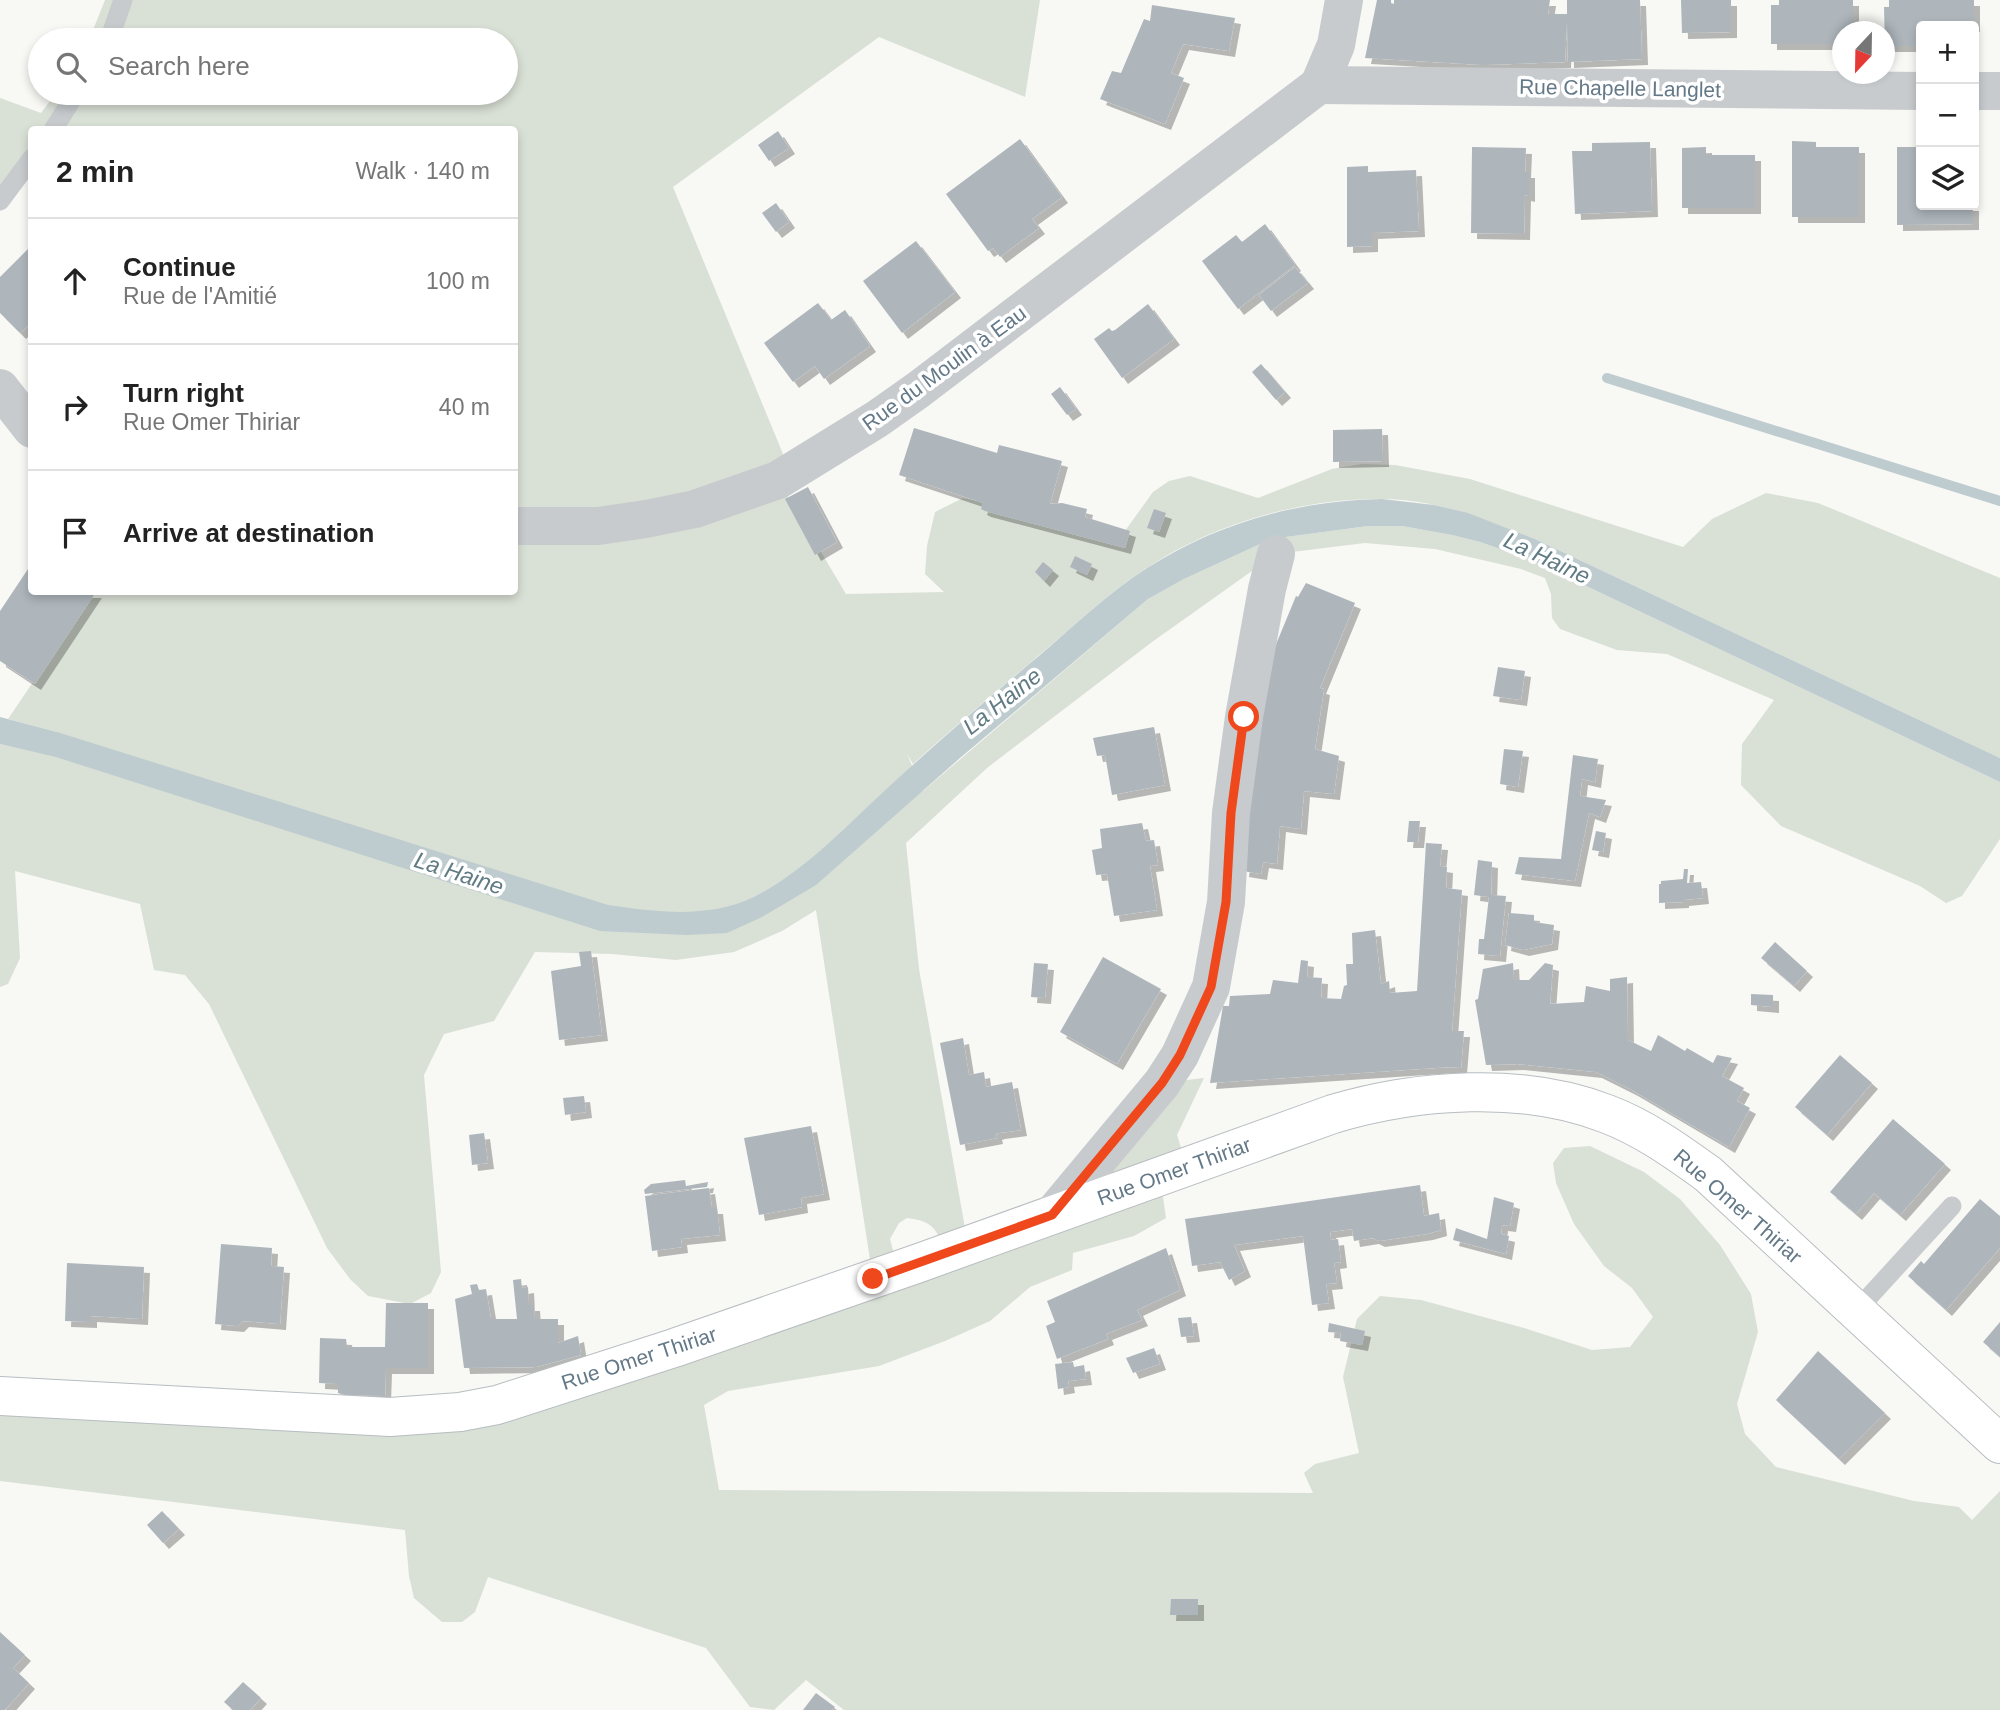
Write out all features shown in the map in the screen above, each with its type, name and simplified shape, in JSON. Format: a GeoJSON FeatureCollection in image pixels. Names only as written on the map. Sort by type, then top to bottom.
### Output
{"type":"FeatureCollection","features":[{"type":"Feature","properties":{"kind":"street"},"geometry":{"type":"LineString","coordinates":[[1319,85],[1336,45],[1344,0]]}},
{"type":"Feature","properties":{"kind":"street","name":"Rue Chapelle Langlet"},"geometry":{"type":"LineString","coordinates":[[1319,85],[1916,91]]}},
{"type":"Feature","properties":{"kind":"street","name":"Rue du Moulin à Eau"},"geometry":{"type":"LineString","coordinates":[[518,526],[598,526],[646,519],[695,509],[778,480],[877,419],[918,390],[1319,85]]}},
{"type":"Feature","properties":{"kind":"street"},"geometry":{"type":"LineString","coordinates":[[1979,91],[2000,91]]}},
{"type":"Feature","properties":{"kind":"street"},"geometry":{"type":"LineString","coordinates":[[0,388],[28,424]]}},
{"type":"Feature","properties":{"kind":"street"},"geometry":{"type":"LineString","coordinates":[[1052,1215],[1162,1083],[1180,1055],[1211,987],[1226,902],[1231,813],[1244,717],[1276,554]]}},
{"type":"Feature","properties":{"kind":"street","name":"Rue Omer Thiriar"},"geometry":{"type":"LineString","coordinates":[[0,1396],[390,1417],[460,1412],[497,1405],[674,1348],[1367,1104],[1437,1093],[1514,1094],[1558,1101],[1606,1114],[1671,1147],[1708,1174],[2000,1444]]}},
{"type":"Feature","properties":{"kind":"lane"},"geometry":{"type":"LineString","coordinates":[[113,28],[123,0]]}},
{"type":"Feature","properties":{"kind":"lane"},"geometry":{"type":"LineString","coordinates":[[55,126],[68,105]]}},
{"type":"Feature","properties":{"kind":"lane"},"geometry":{"type":"LineString","coordinates":[[0,201],[28,163]]}},
{"type":"Feature","properties":{"kind":"lane"},"geometry":{"type":"LineString","coordinates":[[1856,1311],[1952,1206]]}},
{"type":"Feature","properties":{"kind":"shaded area"},"geometry":{"type":"Polygon","coordinates":[[[105,0],[1040,0],[1025,97],[879,37],[673,187],[790,471],[787,495],[846,594],[944,592],[925,574],[927,546],[935,512],[963,498],[1125,531],[1153,492],[1169,481],[1190,476],[1258,498],[1332,469],[1362,464],[1395,465],[1470,479],[1683,547],[1712,519],[1766,493],[1818,503],[2000,578],[2000,758],[1535,539],[1441,507],[1382,499],[1321,503],[1290,509],[1228,527],[1199,539],[1145,569],[1090,611],[913,764],[907,754],[923,791],[1148,599],[1184,579],[1271,539],[1368,526],[1402,526],[1480,542],[1529,559],[2000,782],[2000,839],[1962,896],[1946,903],[1920,886],[1781,826],[1741,785],[1742,744],[1774,700],[1667,654],[1617,650],[1560,629],[1552,618],[1551,594],[1545,578],[1521,569],[1435,549],[1365,543],[1276,554],[1152,642],[987,768],[906,843],[919,969],[968,1245],[1052,1215],[1162,1083],[1204,1078],[1177,1135],[1187,1167],[1160,1176],[1166,1218],[1134,1236],[1073,1253],[1072,1270],[1030,1287],[990,1321],[945,1341],[879,1366],[728,1391],[704,1405],[719,1490],[1313,1493],[1304,1473],[1315,1464],[1359,1453],[1343,1377],[1357,1319],[1380,1296],[1421,1300],[1592,1350],[1630,1347],[1653,1317],[1632,1288],[1604,1266],[1574,1224],[1556,1183],[1553,1163],[1564,1148],[1590,1146],[1644,1172],[1680,1199],[1720,1245],[1751,1294],[1758,1332],[1737,1404],[1745,1434],[1776,1467],[1914,1501],[1959,1507],[1972,1520],[2000,1491],[2000,1710],[844,1710],[806,1680],[774,1710],[750,1707],[706,1648],[488,1577],[475,1612],[462,1622],[442,1622],[414,1598],[405,1530],[0,1481],[0,1398],[390,1417],[873,1279],[816,910],[782,931],[734,952],[676,960],[612,954],[535,952],[494,1021],[444,1034],[424,1075],[441,1272],[431,1293],[410,1304],[368,1296],[350,1279],[327,1248],[209,1004],[185,975],[154,970],[140,904],[15,871],[20,958],[8,984],[0,987],[0,744],[55,756],[57,732],[8,719],[92,595],[518,595],[518,126],[28,126],[28,162],[0,201],[0,98],[41,113],[47,105],[518,105],[518,28],[94,28],[105,0]],[[907,1218],[899,1223],[890,1239],[898,1270],[945,1253],[933,1228],[907,1218]]]}},
{"type":"Feature","properties":{"kind":"water","name":"La Haine"},"geometry":{"type":"Polygon","coordinates":[[[1382,499],[1434,505],[1468,513],[1535,539],[2000,758],[2000,782],[1529,559],[1480,542],[1402,526],[1368,526],[1271,539],[1184,579],[1148,599],[960,758],[816,885],[762,917],[727,933],[687,935],[600,931],[56,757],[0,744],[0,717],[57,732],[608,905],[682,912],[719,909],[754,897],[810,860],[966,718],[1105,598],[1147,568],[1202,538],[1260,517],[1320,504],[1382,499]]]}},
{"type":"Feature","properties":{"kind":"building"},"geometry":{"type":"Polygon","coordinates":[[[1377,0],[1391,0],[1394,4],[1394,0],[1550,0],[1548,14],[1567,14],[1567,0],[1640,0],[1642,59],[1568,62],[1567,21],[1565,62],[1483,65],[1365,58],[1377,0]]]}},
{"type":"Feature","properties":{"kind":"building"},"geometry":{"type":"Polygon","coordinates":[[[1681,0],[1731,0],[1731,32],[1682,33],[1681,0]]]}},
{"type":"Feature","properties":{"kind":"building"},"geometry":{"type":"Polygon","coordinates":[[[1779,0],[1853,0],[1853,21],[1832,21],[1832,44],[1771,44],[1771,5],[1779,5],[1779,0]]]}},
{"type":"Feature","properties":{"kind":"building"},"geometry":{"type":"Polygon","coordinates":[[[1889,0],[1974,0],[1974,21],[1916,21],[1916,46],[1895,46],[1895,21],[1884,21],[1884,7],[1889,7],[1889,0]]]}},
{"type":"Feature","properties":{"kind":"building"},"geometry":{"type":"Polygon","coordinates":[[[1152,5],[1235,18],[1229,51],[1183,44],[1171,73],[1184,78],[1165,124],[1100,99],[1112,71],[1121,73],[1144,19],[1150,21],[1152,5]]]}},
{"type":"Feature","properties":{"kind":"building"},"geometry":{"type":"Polygon","coordinates":[[[778,131],[789,148],[769,161],[758,145],[778,131]]]}},
{"type":"Feature","properties":{"kind":"building"},"geometry":{"type":"Polygon","coordinates":[[[1020,139],[1062,197],[1032,219],[1039,228],[1000,257],[993,248],[988,251],[946,194],[1020,139]]]}},
{"type":"Feature","properties":{"kind":"building"},"geometry":{"type":"Polygon","coordinates":[[[1792,141],[1816,142],[1816,147],[1859,147],[1859,217],[1792,217],[1792,141]]]}},
{"type":"Feature","properties":{"kind":"building"},"geometry":{"type":"Polygon","coordinates":[[[1650,142],[1652,211],[1575,214],[1572,151],[1592,151],[1592,143],[1650,142]]]}},
{"type":"Feature","properties":{"kind":"building"},"geometry":{"type":"Polygon","coordinates":[[[1472,147],[1526,148],[1525,172],[1529,172],[1529,196],[1525,195],[1524,234],[1471,233],[1472,147]]]}},
{"type":"Feature","properties":{"kind":"building"},"geometry":{"type":"Polygon","coordinates":[[[1706,147],[1706,155],[1755,155],[1755,208],[1682,208],[1682,148],[1706,147]]]}},
{"type":"Feature","properties":{"kind":"building"},"geometry":{"type":"Polygon","coordinates":[[[1897,147],[1916,147],[1916,210],[1973,210],[1973,224],[1897,225],[1897,147]]]}},
{"type":"Feature","properties":{"kind":"building"},"geometry":{"type":"Polygon","coordinates":[[[1368,166],[1368,172],[1416,170],[1419,231],[1372,233],[1372,246],[1347,247],[1347,167],[1368,166]]]}},
{"type":"Feature","properties":{"kind":"building"},"geometry":{"type":"Polygon","coordinates":[[[776,203],[789,222],[776,232],[762,213],[776,203]]]}},
{"type":"Feature","properties":{"kind":"building"},"geometry":{"type":"Polygon","coordinates":[[[1265,224],[1295,265],[1238,309],[1202,261],[1236,235],[1242,242],[1265,224]]]}},
{"type":"Feature","properties":{"kind":"building"},"geometry":{"type":"Polygon","coordinates":[[[916,241],[955,292],[902,333],[863,281],[916,241]]]}},
{"type":"Feature","properties":{"kind":"building"},"geometry":{"type":"Polygon","coordinates":[[[28,249],[28,326],[20,333],[0,313],[0,277],[28,249]]]}},
{"type":"Feature","properties":{"kind":"building"},"geometry":{"type":"Polygon","coordinates":[[[1295,267],[1308,283],[1271,311],[1259,295],[1295,267]]]}},
{"type":"Feature","properties":{"kind":"building"},"geometry":{"type":"Polygon","coordinates":[[[818,303],[831,320],[845,310],[870,346],[824,379],[815,366],[793,382],[764,343],[818,303]]]}},
{"type":"Feature","properties":{"kind":"building"},"geometry":{"type":"Polygon","coordinates":[[[1148,304],[1174,339],[1122,378],[1094,339],[1109,328],[1115,330],[1148,304]]]}},
{"type":"Feature","properties":{"kind":"building"},"geometry":{"type":"Polygon","coordinates":[[[1261,364],[1285,392],[1276,400],[1252,372],[1261,364]]]}},
{"type":"Feature","properties":{"kind":"building"},"geometry":{"type":"Polygon","coordinates":[[[1060,387],[1076,409],[1067,415],[1051,394],[1060,387]]]}},
{"type":"Feature","properties":{"kind":"building"},"geometry":{"type":"Polygon","coordinates":[[[914,428],[997,453],[999,445],[1062,461],[1050,504],[1062,503],[1087,509],[1085,517],[1130,531],[1125,548],[985,511],[981,509],[983,503],[899,475],[914,428]]]}},
{"type":"Feature","properties":{"kind":"building"},"geometry":{"type":"Polygon","coordinates":[[[1382,429],[1383,461],[1333,462],[1333,430],[1382,429]]]}},
{"type":"Feature","properties":{"kind":"building"},"geometry":{"type":"Polygon","coordinates":[[[808,487],[837,542],[815,555],[785,499],[808,487]]]}},
{"type":"Feature","properties":{"kind":"building"},"geometry":{"type":"Polygon","coordinates":[[[1154,509],[1166,513],[1159,532],[1147,528],[1154,509]]]}},
{"type":"Feature","properties":{"kind":"building"},"geometry":{"type":"Polygon","coordinates":[[[1075,556],[1092,564],[1087,575],[1070,567],[1075,556]]]}},
{"type":"Feature","properties":{"kind":"building"},"geometry":{"type":"Polygon","coordinates":[[[1043,562],[1053,570],[1044,581],[1035,572],[1043,562]]]}},
{"type":"Feature","properties":{"kind":"building"},"geometry":{"type":"Polygon","coordinates":[[[28,569],[28,595],[94,595],[35,684],[0,661],[0,611],[28,569]]]}},
{"type":"Feature","properties":{"kind":"building"},"geometry":{"type":"Polygon","coordinates":[[[1306,583],[1355,603],[1320,688],[1324,689],[1315,749],[1339,756],[1334,794],[1304,791],[1301,829],[1280,826],[1277,864],[1263,862],[1261,874],[1243,871],[1265,671],[1296,596],[1298,597],[1306,583]]]}},
{"type":"Feature","properties":{"kind":"building"},"geometry":{"type":"Polygon","coordinates":[[[1498,667],[1525,671],[1521,700],[1493,696],[1498,667]]]}},
{"type":"Feature","properties":{"kind":"building"},"geometry":{"type":"Polygon","coordinates":[[[1154,727],[1165,785],[1112,795],[1105,755],[1097,756],[1093,738],[1154,727]]]}},
{"type":"Feature","properties":{"kind":"building"},"geometry":{"type":"Polygon","coordinates":[[[1504,749],[1523,751],[1518,787],[1500,784],[1504,749]]]}},
{"type":"Feature","properties":{"kind":"building"},"geometry":{"type":"Polygon","coordinates":[[[1573,755],[1598,759],[1595,782],[1582,779],[1580,796],[1606,800],[1600,817],[1589,813],[1575,881],[1515,874],[1519,857],[1561,859],[1573,755]]]}},
{"type":"Feature","properties":{"kind":"building"},"geometry":{"type":"Polygon","coordinates":[[[1409,821],[1420,821],[1418,842],[1407,842],[1409,821]]]}},
{"type":"Feature","properties":{"kind":"building"},"geometry":{"type":"Polygon","coordinates":[[[1142,823],[1146,841],[1154,840],[1158,865],[1150,866],[1157,910],[1114,916],[1107,874],[1096,875],[1092,850],[1102,848],[1100,829],[1142,823]]]}},
{"type":"Feature","properties":{"kind":"building"},"geometry":{"type":"Polygon","coordinates":[[[1596,831],[1606,833],[1603,852],[1592,850],[1596,831]]]}},
{"type":"Feature","properties":{"kind":"building"},"geometry":{"type":"Polygon","coordinates":[[[1426,843],[1442,844],[1440,866],[1447,867],[1446,888],[1462,890],[1452,1031],[1464,1031],[1461,1068],[1210,1083],[1223,1006],[1229,1006],[1230,996],[1270,994],[1273,980],[1298,983],[1301,960],[1308,961],[1307,977],[1322,978],[1321,998],[1341,999],[1344,986],[1347,985],[1346,964],[1353,964],[1352,933],[1375,930],[1381,984],[1389,981],[1390,993],[1417,991],[1426,843]]]}},
{"type":"Feature","properties":{"kind":"building"},"geometry":{"type":"Polygon","coordinates":[[[1478,860],[1492,862],[1491,895],[1506,896],[1500,956],[1478,954],[1479,939],[1484,939],[1489,897],[1474,895],[1478,860]]]}},
{"type":"Feature","properties":{"kind":"building"},"geometry":{"type":"Polygon","coordinates":[[[1684,869],[1688,869],[1687,883],[1701,882],[1703,898],[1659,903],[1661,881],[1683,879],[1684,869]]]}},
{"type":"Feature","properties":{"kind":"building"},"geometry":{"type":"Polygon","coordinates":[[[1509,913],[1534,915],[1534,922],[1554,925],[1552,944],[1523,950],[1505,945],[1509,913]]]}},
{"type":"Feature","properties":{"kind":"building"},"geometry":{"type":"Polygon","coordinates":[[[1775,942],[1807,971],[1794,986],[1761,958],[1775,942]]]}},
{"type":"Feature","properties":{"kind":"building"},"geometry":{"type":"Polygon","coordinates":[[[591,951],[602,1035],[559,1040],[551,971],[581,966],[579,952],[591,951]]]}},
{"type":"Feature","properties":{"kind":"building"},"geometry":{"type":"Polygon","coordinates":[[[1103,957],[1161,989],[1117,1064],[1060,1032],[1103,957]]]}},
{"type":"Feature","properties":{"kind":"building"},"geometry":{"type":"Polygon","coordinates":[[[1034,963],[1048,964],[1045,998],[1031,997],[1034,963]]]}},
{"type":"Feature","properties":{"kind":"building"},"geometry":{"type":"Polygon","coordinates":[[[1513,963],[1514,980],[1529,980],[1545,963],[1553,965],[1550,1004],[1584,1002],[1586,986],[1610,991],[1610,979],[1627,977],[1628,1040],[1651,1051],[1658,1035],[1713,1063],[1717,1055],[1732,1058],[1722,1076],[1744,1088],[1737,1101],[1750,1108],[1729,1147],[1596,1072],[1518,1064],[1486,1065],[1475,1000],[1478,999],[1483,969],[1513,963]]]}},
{"type":"Feature","properties":{"kind":"building"},"geometry":{"type":"Polygon","coordinates":[[[1751,994],[1773,995],[1773,1007],[1751,1005],[1751,994]]]}},
{"type":"Feature","properties":{"kind":"building"},"geometry":{"type":"Polygon","coordinates":[[[963,1038],[969,1075],[984,1072],[986,1087],[1012,1082],[1021,1130],[999,1133],[996,1134],[997,1138],[960,1145],[940,1043],[963,1038]]]}},
{"type":"Feature","properties":{"kind":"building"},"geometry":{"type":"Polygon","coordinates":[[[1840,1055],[1872,1083],[1827,1135],[1795,1107],[1840,1055]]]}},
{"type":"Feature","properties":{"kind":"building"},"geometry":{"type":"Polygon","coordinates":[[[584,1096],[586,1112],[565,1115],[563,1098],[584,1096]]]}},
{"type":"Feature","properties":{"kind":"building"},"geometry":{"type":"Polygon","coordinates":[[[1893,1119],[1945,1164],[1900,1215],[1874,1193],[1856,1214],[1830,1192],[1893,1119]]]}},
{"type":"Feature","properties":{"kind":"building"},"geometry":{"type":"Polygon","coordinates":[[[811,1126],[824,1194],[801,1198],[802,1207],[759,1215],[744,1138],[811,1126]]]}},
{"type":"Feature","properties":{"kind":"building"},"geometry":{"type":"Polygon","coordinates":[[[484,1133],[488,1163],[472,1165],[469,1135],[484,1133]]]}},
{"type":"Feature","properties":{"kind":"building"},"geometry":{"type":"Polygon","coordinates":[[[685,1180],[686,1186],[708,1182],[707,1187],[645,1194],[644,1190],[651,1184],[685,1180]]]}},
{"type":"Feature","properties":{"kind":"building"},"geometry":{"type":"Polygon","coordinates":[[[1420,1185],[1424,1216],[1439,1213],[1441,1230],[1379,1241],[1373,1238],[1354,1241],[1352,1229],[1330,1232],[1331,1240],[1338,1239],[1341,1262],[1334,1263],[1337,1283],[1326,1284],[1329,1303],[1312,1305],[1303,1236],[1234,1245],[1245,1271],[1229,1280],[1220,1262],[1192,1266],[1185,1219],[1420,1185]]]}},
{"type":"Feature","properties":{"kind":"building"},"geometry":{"type":"Polygon","coordinates":[[[709,1188],[712,1208],[717,1208],[720,1235],[681,1239],[682,1247],[652,1251],[645,1196],[709,1188]]]}},
{"type":"Feature","properties":{"kind":"building"},"geometry":{"type":"Polygon","coordinates":[[[1494,1197],[1514,1203],[1510,1226],[1502,1225],[1501,1234],[1509,1236],[1506,1254],[1453,1240],[1456,1228],[1487,1239],[1494,1197]]]}},
{"type":"Feature","properties":{"kind":"building"},"geometry":{"type":"Polygon","coordinates":[[[1980,1199],[2000,1216],[2000,1248],[1946,1310],[1908,1276],[1921,1261],[1924,1264],[1980,1199]]]}},
{"type":"Feature","properties":{"kind":"building"},"geometry":{"type":"Polygon","coordinates":[[[221,1244],[272,1248],[271,1266],[284,1267],[280,1324],[243,1321],[238,1326],[215,1324],[221,1244]]]}},
{"type":"Feature","properties":{"kind":"building"},"geometry":{"type":"Polygon","coordinates":[[[1166,1248],[1180,1290],[1137,1310],[1142,1320],[1106,1334],[1108,1339],[1057,1359],[1046,1326],[1055,1322],[1047,1301],[1166,1248]]]}},
{"type":"Feature","properties":{"kind":"building"},"geometry":{"type":"Polygon","coordinates":[[[67,1263],[144,1267],[142,1319],[91,1316],[91,1322],[65,1321],[67,1263]]]}},
{"type":"Feature","properties":{"kind":"building"},"geometry":{"type":"Polygon","coordinates":[[[521,1279],[522,1288],[528,1287],[529,1305],[534,1305],[535,1319],[558,1319],[558,1343],[578,1336],[581,1355],[536,1367],[464,1368],[455,1299],[472,1294],[470,1285],[477,1284],[479,1290],[486,1289],[491,1319],[517,1319],[513,1280],[521,1279]]]}},
{"type":"Feature","properties":{"kind":"building"},"geometry":{"type":"Polygon","coordinates":[[[386,1303],[428,1303],[428,1368],[386,1368],[385,1396],[344,1395],[338,1393],[338,1384],[319,1383],[320,1338],[346,1339],[347,1347],[385,1347],[386,1303]]]}},
{"type":"Feature","properties":{"kind":"building"},"geometry":{"type":"Polygon","coordinates":[[[1191,1317],[1194,1336],[1181,1337],[1178,1318],[1191,1317]]]}},
{"type":"Feature","properties":{"kind":"building"},"geometry":{"type":"Polygon","coordinates":[[[2000,1322],[2000,1357],[1983,1342],[2000,1322]]]}},
{"type":"Feature","properties":{"kind":"building"},"geometry":{"type":"Polygon","coordinates":[[[1329,1323],[1365,1331],[1362,1345],[1340,1341],[1341,1333],[1328,1332],[1329,1323]]]}},
{"type":"Feature","properties":{"kind":"building"},"geometry":{"type":"Polygon","coordinates":[[[1154,1348],[1160,1364],[1133,1373],[1126,1358],[1154,1348]]]}},
{"type":"Feature","properties":{"kind":"building"},"geometry":{"type":"Polygon","coordinates":[[[1818,1351],[1885,1413],[1839,1459],[1776,1400],[1818,1351]]]}},
{"type":"Feature","properties":{"kind":"building"},"geometry":{"type":"Polygon","coordinates":[[[1073,1362],[1074,1367],[1084,1365],[1086,1379],[1068,1381],[1069,1387],[1058,1389],[1055,1364],[1073,1362]]]}},
{"type":"Feature","properties":{"kind":"building"},"geometry":{"type":"Polygon","coordinates":[[[162,1511],[179,1529],[163,1543],[147,1525],[162,1511]]]}},
{"type":"Feature","properties":{"kind":"building"},"geometry":{"type":"Polygon","coordinates":[[[1171,1599],[1198,1599],[1198,1615],[1170,1615],[1171,1599]]]}},
{"type":"Feature","properties":{"kind":"building"},"geometry":{"type":"Polygon","coordinates":[[[0,1632],[25,1655],[13,1668],[29,1683],[5,1710],[0,1710],[0,1632]]]}},
{"type":"Feature","properties":{"kind":"building"},"geometry":{"type":"Polygon","coordinates":[[[243,1682],[261,1698],[250,1710],[233,1710],[224,1702],[243,1682]]]}},
{"type":"Feature","properties":{"kind":"building"},"geometry":{"type":"Polygon","coordinates":[[[816,1693],[835,1707],[832,1710],[803,1710],[816,1693]]]}},
{"type":"Feature","properties":{"kind":"waterway"},"geometry":{"type":"LineString","coordinates":[[1607,378],[2000,501]]}},
{"type":"Feature","properties":{"kind":"route"},"geometry":{"type":"LineString","coordinates":[[873,1279],[1052,1215],[1162,1083],[1180,1055],[1211,987],[1226,902],[1231,813],[1244,717]]}}]}
